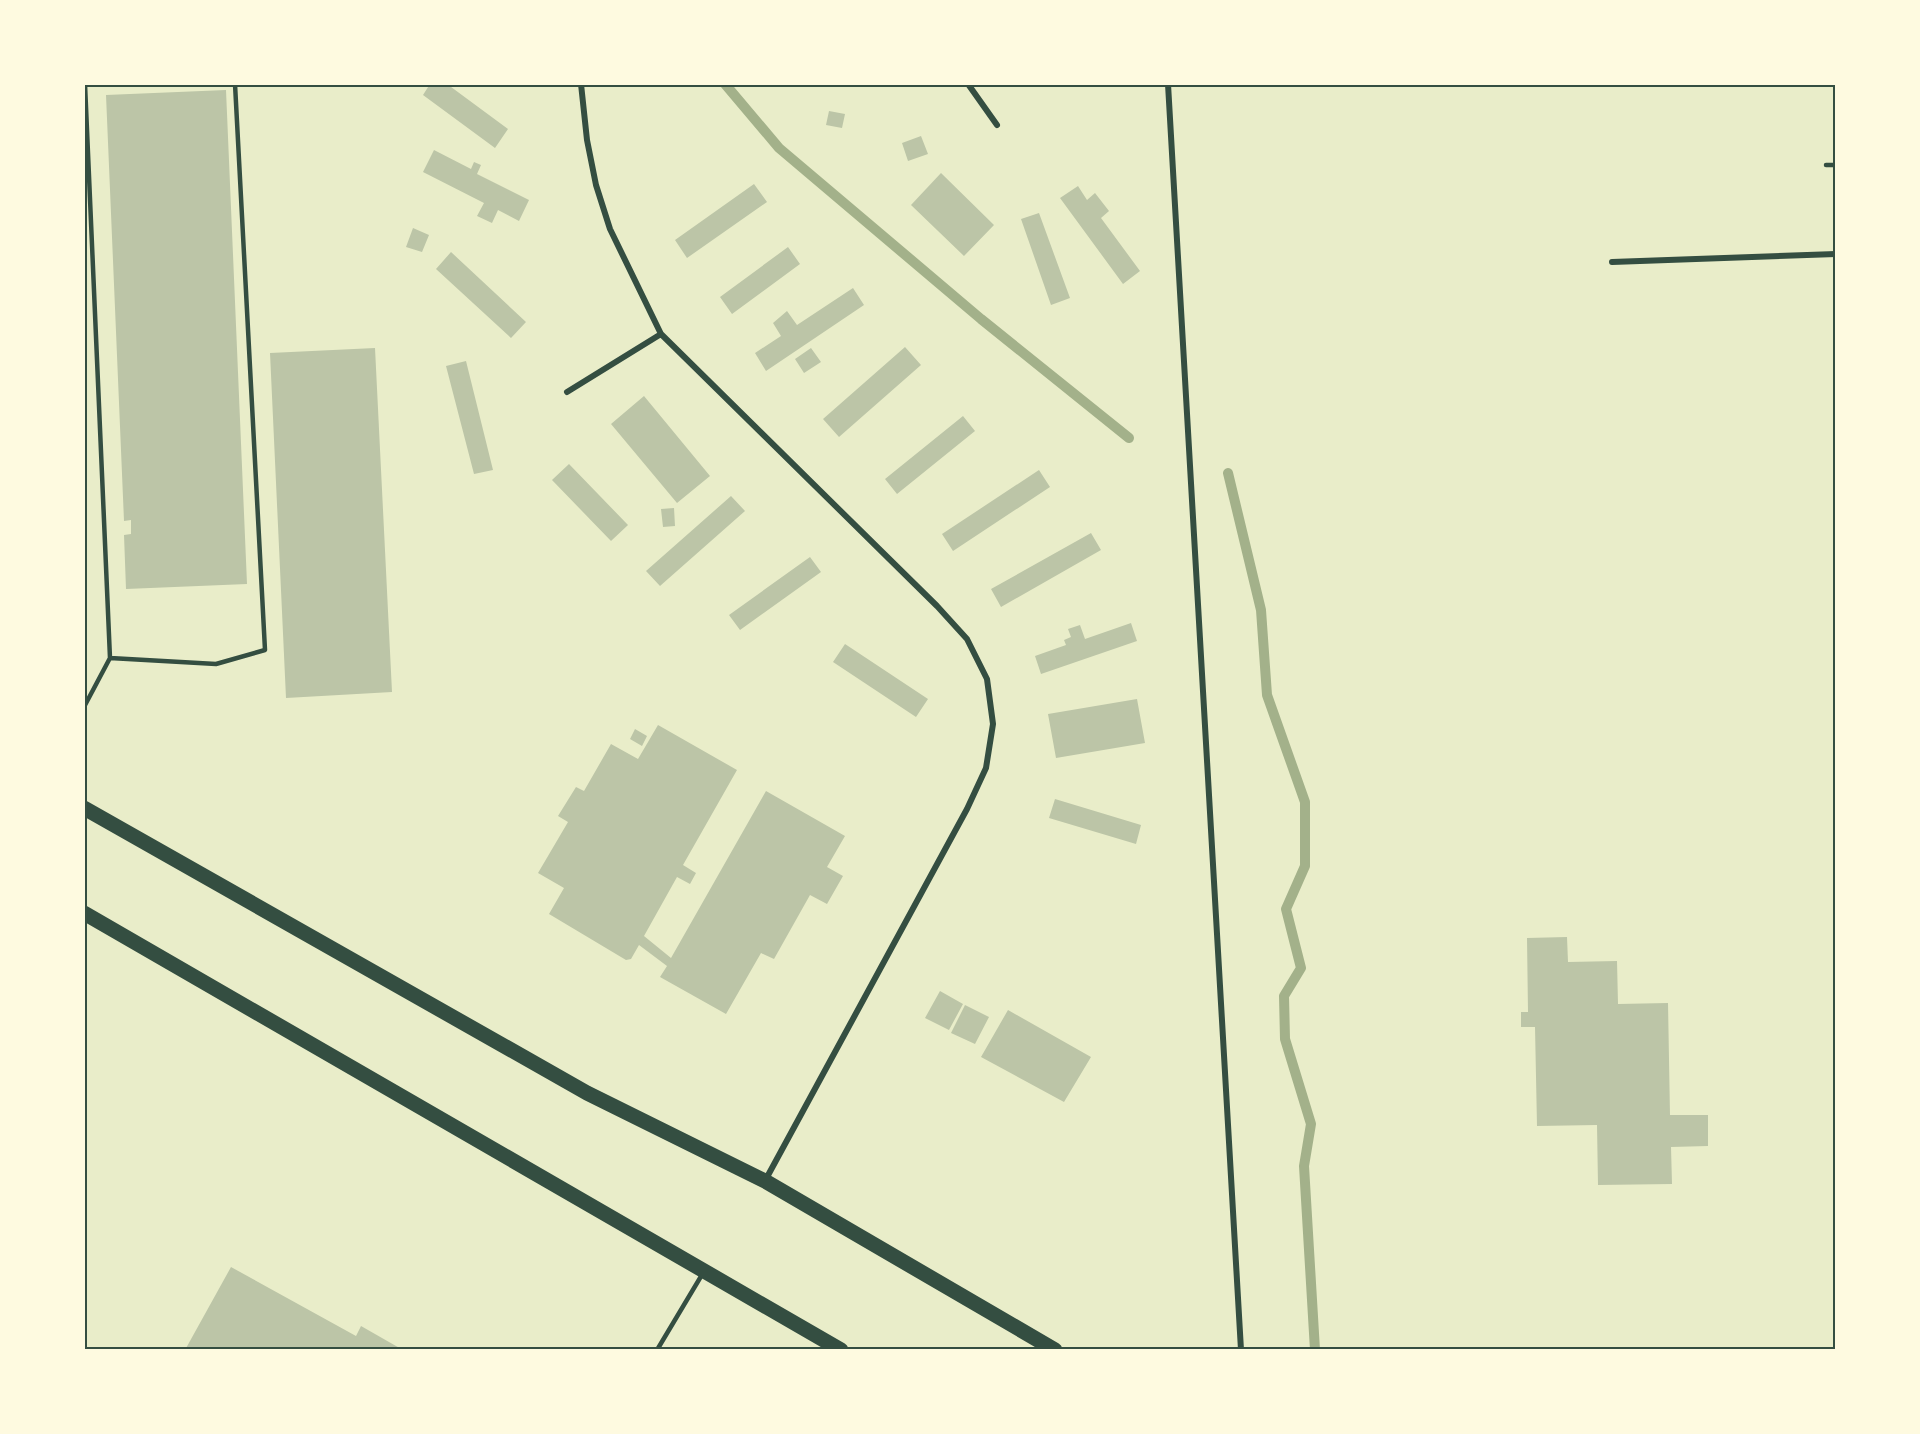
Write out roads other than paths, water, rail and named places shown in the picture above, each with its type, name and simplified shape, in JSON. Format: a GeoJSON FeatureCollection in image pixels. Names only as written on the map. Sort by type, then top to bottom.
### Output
{"type":"FeatureCollection","features":[{"type":"Feature","properties":{"kind":"main road"},"geometry":{"type":"LineString","coordinates":[[84,808],[587,1093],[765,1181],[1055,1350]]}},
{"type":"Feature","properties":{"kind":"main road"},"geometry":{"type":"LineString","coordinates":[[84,913],[841,1350]]}},
{"type":"Feature","properties":{"kind":"street"},"geometry":{"type":"LineString","coordinates":[[581,84],[587,140],[603,207],[613,236],[661,334],[937,606],[967,639],[987,679],[993,724],[986,768],[967,809],[765,1181]]}},
{"type":"Feature","properties":{"kind":"street"},"geometry":{"type":"LineString","coordinates":[[968,84],[997,125]]}},
{"type":"Feature","properties":{"kind":"street"},"geometry":{"type":"LineString","coordinates":[[1168,84],[1241,1350]]}},
{"type":"Feature","properties":{"kind":"street"},"geometry":{"type":"LineString","coordinates":[[1612,262],[1836,254]]}},
{"type":"Feature","properties":{"kind":"street"},"geometry":{"type":"LineString","coordinates":[[567,392],[661,334]]}},
{"type":"Feature","properties":{"kind":"lane"},"geometry":{"type":"LineString","coordinates":[[84,707],[110,658],[85,84]]}},
{"type":"Feature","properties":{"kind":"lane"},"geometry":{"type":"LineString","coordinates":[[110,658],[216,664],[265,650],[235,84]]}},
{"type":"Feature","properties":{"kind":"lane"},"geometry":{"type":"LineString","coordinates":[[1826,165],[1836,165]]}},
{"type":"Feature","properties":{"kind":"lane"},"geometry":{"type":"LineString","coordinates":[[657,1350],[704,1270]]}},
{"type":"Feature","properties":{"kind":"waterway"},"geometry":{"type":"LineString","coordinates":[[725,84],[779,148],[981,319],[1129,438]]}},
{"type":"Feature","properties":{"kind":"waterway"},"geometry":{"type":"LineString","coordinates":[[1228,473],[1261,610],[1267,695],[1305,802],[1305,866],[1286,909],[1301,968],[1284,996],[1285,1039],[1311,1124],[1304,1166],[1315,1350]]}}]}
